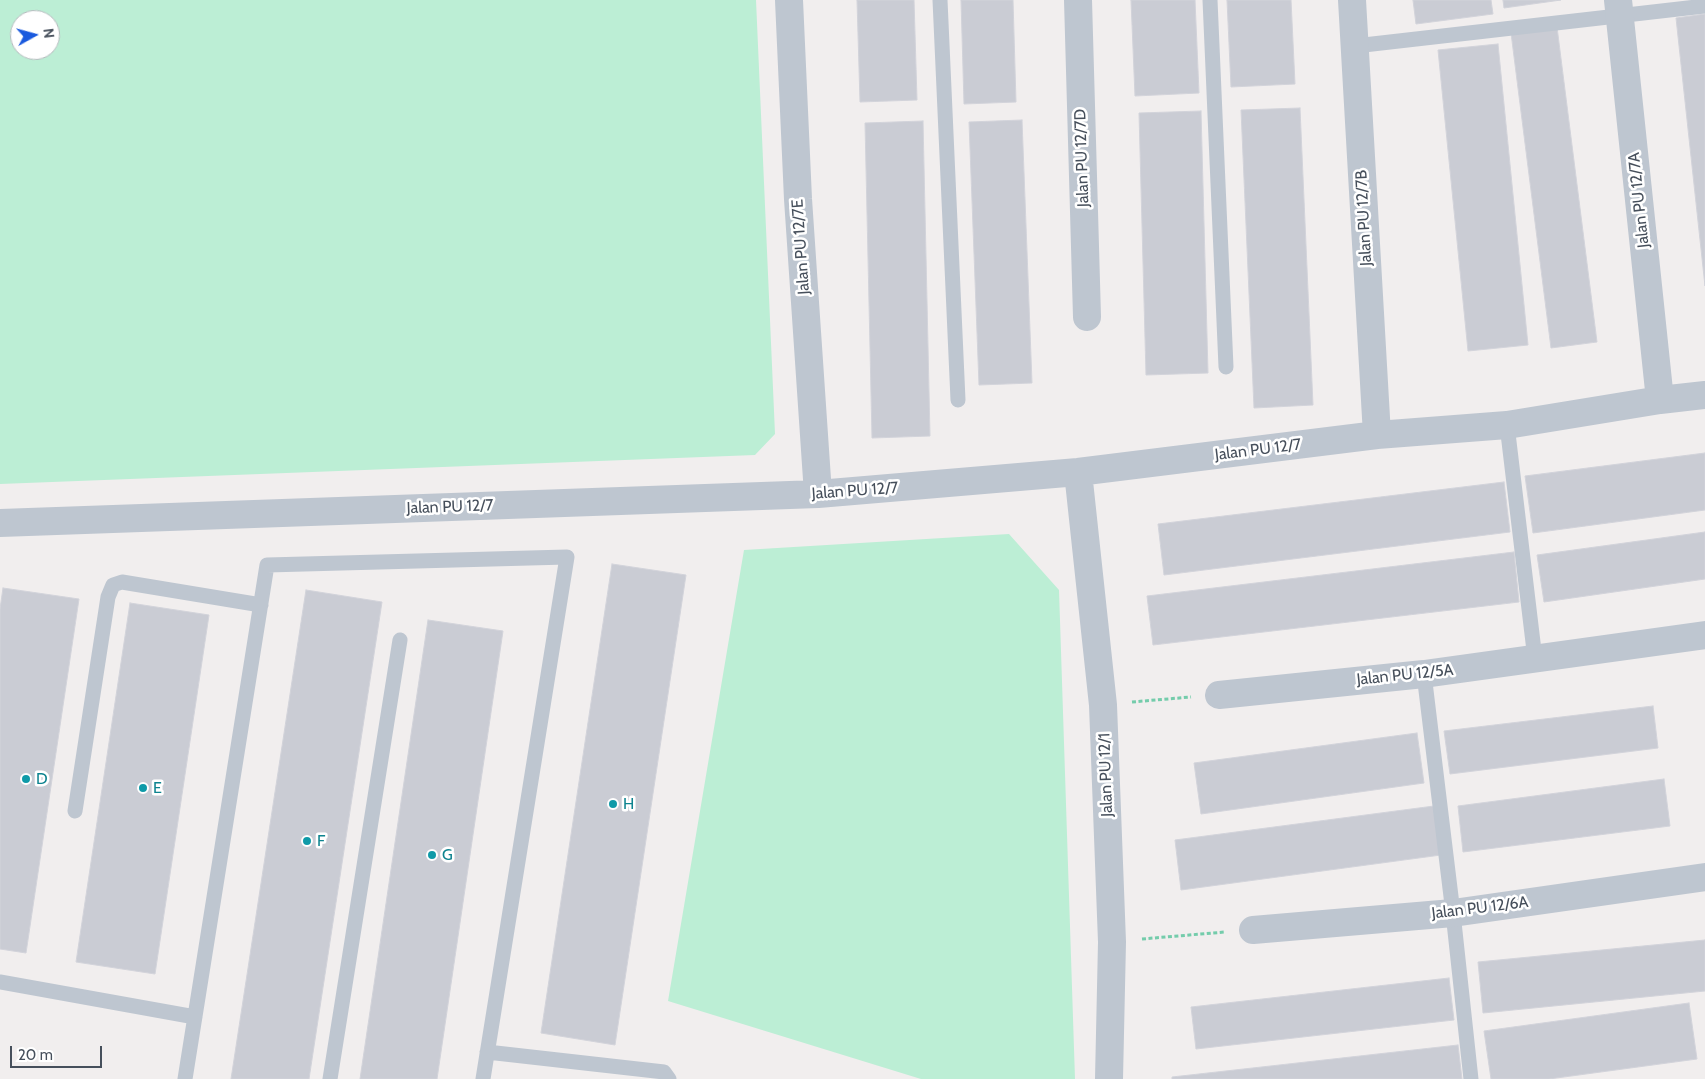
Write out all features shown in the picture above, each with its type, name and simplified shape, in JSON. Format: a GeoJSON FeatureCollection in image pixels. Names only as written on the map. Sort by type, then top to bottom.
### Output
{"type":"FeatureCollection","features":[{"type":"Feature","properties":{"kind":"street","name":"Jalan PU 12/7E"},"geometry":{"type":"LineString","coordinates":[[789,0],[798,199],[818,494]]}},
{"type":"Feature","properties":{"kind":"street","name":"Jalan PU 12/7D"},"geometry":{"type":"LineString","coordinates":[[1078,0],[1087,316]]}},
{"type":"Feature","properties":{"kind":"street","name":"Jalan PU 12/7B"},"geometry":{"type":"LineString","coordinates":[[1352,0],[1377,435]]}},
{"type":"Feature","properties":{"kind":"street","name":"Jalan PU 12/7A"},"geometry":{"type":"LineString","coordinates":[[1619,7],[1660,400]]}},
{"type":"Feature","properties":{"kind":"street","name":"Jalan PU 12/7"},"geometry":{"type":"LineString","coordinates":[[0,523],[818,494],[1078,472],[1377,435],[1507,425],[1660,400],[1705,395]]}},
{"type":"Feature","properties":{"kind":"street","name":"Jalan PU 12/1"},"geometry":{"type":"LineString","coordinates":[[1078,472],[1103,705],[1112,942],[1109,1079]]}},
{"type":"Feature","properties":{"kind":"street","name":"Jalan PU 12/5A"},"geometry":{"type":"LineString","coordinates":[[1219,694],[1424,674],[1705,635]]}},
{"type":"Feature","properties":{"kind":"street","name":"Jalan PU 12/6A"},"geometry":{"type":"LineString","coordinates":[[1253,930],[1453,913],[1705,877]]}},
{"type":"Feature","properties":{"kind":"lane"},"geometry":{"type":"LineString","coordinates":[[940,0],[958,400]]}},
{"type":"Feature","properties":{"kind":"lane"},"geometry":{"type":"LineString","coordinates":[[1210,0],[1226,367]]}},
{"type":"Feature","properties":{"kind":"lane"},"geometry":{"type":"LineString","coordinates":[[1355,46],[1619,7],[1705,6]]}},
{"type":"Feature","properties":{"kind":"lane"},"geometry":{"type":"LineString","coordinates":[[1507,425],[1535,659]]}},
{"type":"Feature","properties":{"kind":"lane"},"geometry":{"type":"LineString","coordinates":[[185,1079],[267,565],[567,557],[483,1079]]}},
{"type":"Feature","properties":{"kind":"lane"},"geometry":{"type":"LineString","coordinates":[[75,811],[108,597],[113,586],[122,582],[261,605]]}},
{"type":"Feature","properties":{"kind":"lane"},"geometry":{"type":"LineString","coordinates":[[330,1079],[400,640]]}},
{"type":"Feature","properties":{"kind":"lane"},"geometry":{"type":"LineString","coordinates":[[1424,674],[1471,1079]]}},
{"type":"Feature","properties":{"kind":"lane"},"geometry":{"type":"LineString","coordinates":[[0,982],[195,1017]]}},
{"type":"Feature","properties":{"kind":"lane"},"geometry":{"type":"LineString","coordinates":[[487,1052],[664,1072],[669,1079]]}},
{"type":"Feature","properties":{"kind":"path"},"geometry":{"type":"LineString","coordinates":[[1103,705],[1219,694]]}},
{"type":"Feature","properties":{"kind":"path"},"geometry":{"type":"LineString","coordinates":[[1112,942],[1253,930]]}},
{"type":"Feature","properties":{"kind":"green space"},"geometry":{"type":"Polygon","coordinates":[[[0,0],[756,0],[775,434],[755,455],[0,484],[0,0]]]}},
{"type":"Feature","properties":{"kind":"green space"},"geometry":{"type":"Polygon","coordinates":[[[1009,534],[1059,590],[1075,1079],[921,1079],[668,1001],[744,550],[1009,534]]]}},
{"type":"Feature","properties":{"kind":"building"},"geometry":{"type":"Polygon","coordinates":[[[857,0],[914,0],[917,100],[860,102],[857,0]]]}},
{"type":"Feature","properties":{"kind":"building"},"geometry":{"type":"Polygon","coordinates":[[[961,0],[1013,0],[1016,102],[964,104],[961,0]]]}},
{"type":"Feature","properties":{"kind":"building"},"geometry":{"type":"Polygon","coordinates":[[[1131,0],[1195,0],[1199,93],[1135,96],[1131,0]]]}},
{"type":"Feature","properties":{"kind":"building"},"geometry":{"type":"Polygon","coordinates":[[[1227,0],[1291,0],[1295,84],[1231,87],[1227,0]]]}},
{"type":"Feature","properties":{"kind":"building"},"geometry":{"type":"Polygon","coordinates":[[[1413,0],[1491,0],[1493,14],[1416,24],[1413,0]]]}},
{"type":"Feature","properties":{"kind":"building"},"geometry":{"type":"Polygon","coordinates":[[[1503,0],[1561,0],[1504,8],[1503,0]]]}},
{"type":"Feature","properties":{"kind":"building"},"geometry":{"type":"Polygon","coordinates":[[[1705,14],[1705,286],[1676,18],[1705,14]]]}},
{"type":"Feature","properties":{"kind":"building"},"geometry":{"type":"Polygon","coordinates":[[[1557,27],[1597,342],[1551,348],[1511,33],[1557,27]]]}},
{"type":"Feature","properties":{"kind":"building"},"geometry":{"type":"Polygon","coordinates":[[[1498,44],[1528,345],[1468,351],[1438,50],[1498,44]]]}},
{"type":"Feature","properties":{"kind":"building"},"geometry":{"type":"Polygon","coordinates":[[[1300,108],[1313,405],[1254,408],[1241,110],[1300,108]]]}},
{"type":"Feature","properties":{"kind":"building"},"geometry":{"type":"Polygon","coordinates":[[[1201,111],[1208,373],[1146,375],[1139,113],[1201,111]]]}},
{"type":"Feature","properties":{"kind":"building"},"geometry":{"type":"Polygon","coordinates":[[[1022,120],[1032,383],[979,385],[969,122],[1022,120]]]}},
{"type":"Feature","properties":{"kind":"building"},"geometry":{"type":"Polygon","coordinates":[[[923,121],[930,436],[872,438],[865,123],[923,121]]]}},
{"type":"Feature","properties":{"kind":"building"},"geometry":{"type":"Polygon","coordinates":[[[1705,453],[1705,510],[1533,533],[1525,476],[1705,453]]]}},
{"type":"Feature","properties":{"kind":"building"},"geometry":{"type":"Polygon","coordinates":[[[1504,482],[1510,532],[1164,575],[1158,524],[1504,482]]]}},
{"type":"Feature","properties":{"kind":"building"},"geometry":{"type":"Polygon","coordinates":[[[1705,532],[1705,579],[1544,602],[1537,555],[1705,532]]]}},
{"type":"Feature","properties":{"kind":"building"},"geometry":{"type":"Polygon","coordinates":[[[1514,552],[1519,602],[1153,645],[1147,596],[1514,552]]]}},
{"type":"Feature","properties":{"kind":"building","name":"H"},"geometry":{"type":"Polygon","coordinates":[[[612,564],[686,575],[615,1045],[541,1033],[612,564]]]}},
{"type":"Feature","properties":{"kind":"building","name":"D"},"geometry":{"type":"Polygon","coordinates":[[[3,588],[79,599],[26,953],[0,949],[0,609],[3,588]]]}},
{"type":"Feature","properties":{"kind":"building","name":"F"},"geometry":{"type":"Polygon","coordinates":[[[306,590],[382,602],[309,1079],[231,1079],[306,590]]]}},
{"type":"Feature","properties":{"kind":"building","name":"E"},"geometry":{"type":"Polygon","coordinates":[[[130,603],[209,615],[155,974],[76,962],[130,603]]]}},
{"type":"Feature","properties":{"kind":"building","name":"G"},"geometry":{"type":"Polygon","coordinates":[[[428,620],[503,631],[437,1079],[360,1079],[428,620]]]}},
{"type":"Feature","properties":{"kind":"building"},"geometry":{"type":"Polygon","coordinates":[[[1653,706],[1658,748],[1450,774],[1444,731],[1653,706]]]}},
{"type":"Feature","properties":{"kind":"building"},"geometry":{"type":"Polygon","coordinates":[[[1417,733],[1424,783],[1201,814],[1194,763],[1417,733]]]}},
{"type":"Feature","properties":{"kind":"building"},"geometry":{"type":"Polygon","coordinates":[[[1664,779],[1670,826],[1463,852],[1458,806],[1664,779]]]}},
{"type":"Feature","properties":{"kind":"building"},"geometry":{"type":"Polygon","coordinates":[[[1434,806],[1441,855],[1181,890],[1175,840],[1434,806]]]}},
{"type":"Feature","properties":{"kind":"building"},"geometry":{"type":"Polygon","coordinates":[[[1705,940],[1705,991],[1483,1013],[1478,962],[1705,940]]]}},
{"type":"Feature","properties":{"kind":"building"},"geometry":{"type":"Polygon","coordinates":[[[1449,978],[1454,1020],[1196,1049],[1191,1007],[1449,978]]]}},
{"type":"Feature","properties":{"kind":"building"},"geometry":{"type":"Polygon","coordinates":[[[1689,1003],[1697,1059],[1549,1079],[1491,1079],[1484,1031],[1689,1003]]]}},
{"type":"Feature","properties":{"kind":"building"},"geometry":{"type":"Polygon","coordinates":[[[1458,1045],[1462,1079],[1172,1079],[1172,1077],[1458,1045]]]}},
{"type":"Feature","properties":{"kind":"place","name":"D"},"geometry":{"type":"Point","coordinates":[26,779]}},
{"type":"Feature","properties":{"kind":"place","name":"E"},"geometry":{"type":"Point","coordinates":[143,788]}},
{"type":"Feature","properties":{"kind":"place","name":"H"},"geometry":{"type":"Point","coordinates":[613,804]}},
{"type":"Feature","properties":{"kind":"place","name":"F"},"geometry":{"type":"Point","coordinates":[307,841]}},
{"type":"Feature","properties":{"kind":"place","name":"G"},"geometry":{"type":"Point","coordinates":[432,855]}}]}
